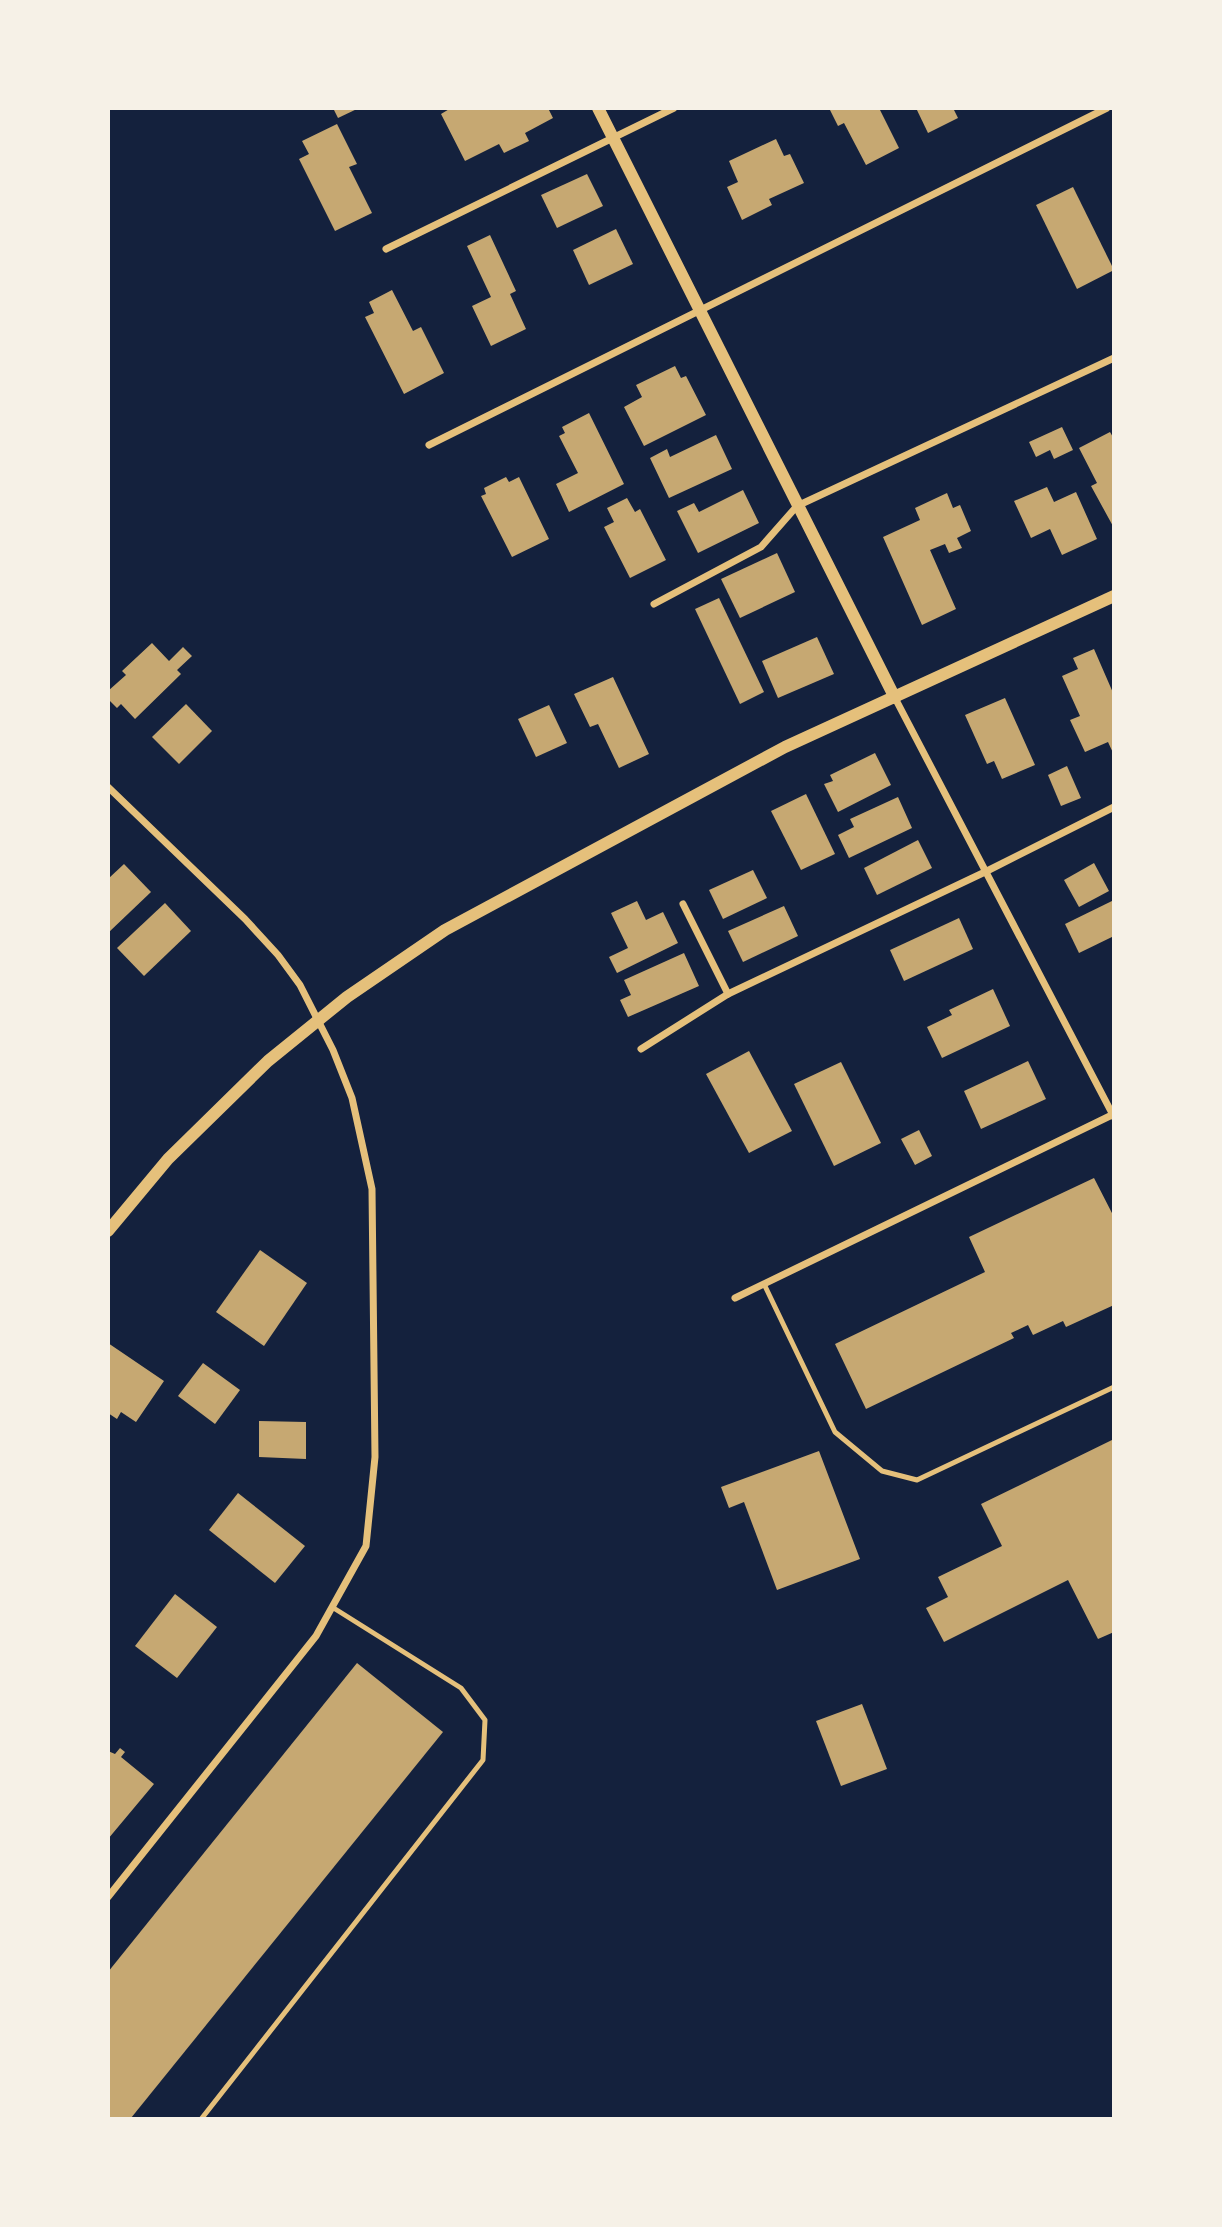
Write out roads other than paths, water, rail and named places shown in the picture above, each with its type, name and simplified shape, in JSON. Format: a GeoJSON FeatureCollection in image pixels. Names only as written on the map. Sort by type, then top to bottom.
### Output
{"type":"FeatureCollection","features":[{"type":"Feature","properties":{"kind":"street"},"geometry":{"type":"LineString","coordinates":[[598,108],[895,698],[1113,1115],[735,1298]]}},
{"type":"Feature","properties":{"kind":"street"},"geometry":{"type":"LineString","coordinates":[[386,249],[674,108]]}},
{"type":"Feature","properties":{"kind":"street"},"geometry":{"type":"LineString","coordinates":[[429,445],[1107,108]]}},
{"type":"Feature","properties":{"kind":"street"},"geometry":{"type":"LineString","coordinates":[[654,604],[761,547],[797,506],[1114,358]]}},
{"type":"Feature","properties":{"kind":"street"},"geometry":{"type":"LineString","coordinates":[[108,1231],[168,1158],[268,1061],[400,959],[500,899],[785,747],[1114,596]]}},
{"type":"Feature","properties":{"kind":"street"},"geometry":{"type":"LineString","coordinates":[[108,788],[245,919],[278,955],[300,985],[333,1050],[352,1098],[372,1189],[375,1457],[366,1546],[316,1636],[108,1897]]}},
{"type":"Feature","properties":{"kind":"street"},"geometry":{"type":"LineString","coordinates":[[641,1049],[728,994],[985,872],[1114,807]]}},
{"type":"Feature","properties":{"kind":"street"},"geometry":{"type":"LineString","coordinates":[[683,904],[728,994]]}},
{"type":"Feature","properties":{"kind":"lane"},"geometry":{"type":"LineString","coordinates":[[764,1284],[835,1432],[882,1471],[918,1480],[1114,1387]]}},
{"type":"Feature","properties":{"kind":"lane"},"geometry":{"type":"LineString","coordinates":[[202,2119],[483,1760],[485,1720],[460,1688],[332,1606]]}}]}
